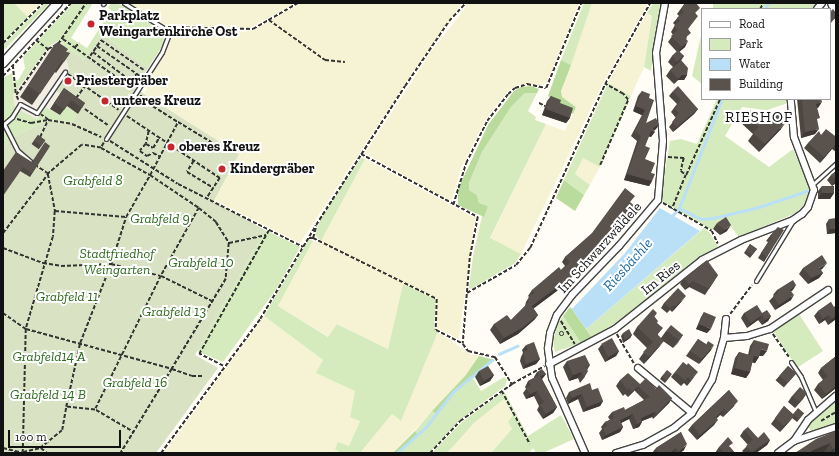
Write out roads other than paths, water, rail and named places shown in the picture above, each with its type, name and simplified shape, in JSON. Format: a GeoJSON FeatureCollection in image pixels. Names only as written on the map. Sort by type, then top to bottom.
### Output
{"type":"FeatureCollection","features":[{"type":"Feature","properties":{"kind":"street"},"geometry":{"type":"LineString","coordinates":[[3,62],[58,3]]}},
{"type":"Feature","properties":{"kind":"street","name":"Im Schwarzwäldele"},"geometry":{"type":"LineString","coordinates":[[585,453],[561,402],[549,364],[550,333],[557,315],[572,295],[624,240],[658,200],[663,157],[656,53],[665,3]]}},
{"type":"Feature","properties":{"kind":"street"},"geometry":{"type":"LineString","coordinates":[[831,3],[836,15]]}},
{"type":"Feature","properties":{"kind":"street"},"geometry":{"type":"LineString","coordinates":[[791,100],[797,147],[813,184]]}},
{"type":"Feature","properties":{"kind":"street","name":"Im Ries"},"geometry":{"type":"LineString","coordinates":[[549,364],[615,329],[702,260],[741,240],[793,220],[808,207],[814,190],[813,184]]}},
{"type":"Feature","properties":{"kind":"street"},"geometry":{"type":"LineString","coordinates":[[724,338],[747,336],[770,329],[828,290]]}},
{"type":"Feature","properties":{"kind":"street"},"geometry":{"type":"LineString","coordinates":[[616,453],[643,445],[675,427],[692,413],[712,380],[724,338],[726,319]]}},
{"type":"Feature","properties":{"kind":"street"},"geometry":{"type":"LineString","coordinates":[[638,368],[692,413]]}},
{"type":"Feature","properties":{"kind":"street"},"geometry":{"type":"LineString","coordinates":[[778,453],[794,441],[817,414],[836,396]]}},
{"type":"Feature","properties":{"kind":"street"},"geometry":{"type":"LineString","coordinates":[[794,441],[836,427]]}},
{"type":"Feature","properties":{"kind":"lane"},"geometry":{"type":"LineString","coordinates":[[106,139],[135,90],[166,44],[168,36],[162,27],[124,3]]}},
{"type":"Feature","properties":{"kind":"lane"},"geometry":{"type":"LineString","coordinates":[[30,161],[18,151],[3,124],[12,117],[20,104],[38,113],[65,72]]}},
{"type":"Feature","properties":{"kind":"lane"},"geometry":{"type":"LineString","coordinates":[[813,184],[836,163]]}},
{"type":"Feature","properties":{"kind":"lane","name":"Im Ries"},"geometry":{"type":"LineString","coordinates":[[756,281],[793,220]]}},
{"type":"Feature","properties":{"kind":"lane"},"geometry":{"type":"LineString","coordinates":[[791,362],[801,377],[817,414]]}},
{"type":"Feature","properties":{"kind":"water"},"geometry":{"type":"Polygon","coordinates":[[[660,208],[700,231],[586,329],[572,309],[625,253],[660,208]]]}},
{"type":"Feature","properties":{"kind":"waterway","name":"Riesbächle"},"geometry":{"type":"LineString","coordinates":[[766,8],[768,3]]}},
{"type":"Feature","properties":{"kind":"waterway","name":"Riesbächle"},"geometry":{"type":"LineString","coordinates":[[671,217],[679,208],[722,100]]}},
{"type":"Feature","properties":{"kind":"waterway","name":"Riesbächle"},"geometry":{"type":"LineString","coordinates":[[679,208],[702,219],[713,218],[759,207],[810,190]]}},
{"type":"Feature","properties":{"kind":"waterway","name":"Riesbächle"},"geometry":{"type":"LineString","coordinates":[[499,354],[517,346]]}},
{"type":"Feature","properties":{"kind":"waterway","name":"Riesbächle"},"geometry":{"type":"LineString","coordinates":[[397,453],[426,427],[453,392],[492,360]]}},
{"type":"Feature","properties":{"kind":"place","name":"Parkplatz Weingartenkirche Ost"},"geometry":{"type":"Point","coordinates":[91,24]}},
{"type":"Feature","properties":{"kind":"place","name":"Priestergräber"},"geometry":{"type":"Point","coordinates":[68,81]}},
{"type":"Feature","properties":{"kind":"place","name":"unteres Kreuz"},"geometry":{"type":"Point","coordinates":[105,101]}},
{"type":"Feature","properties":{"kind":"place","name":"oberes Kreuz"},"geometry":{"type":"Point","coordinates":[171,147]}},
{"type":"Feature","properties":{"kind":"place","name":"Kindergräber"},"geometry":{"type":"Point","coordinates":[222,169]}},
{"type":"Feature","properties":{"kind":"district","name":"RIESHOF"},"geometry":{"type":"Point","coordinates":[759,118]}},
{"type":"Feature","properties":{"kind":"park label","name":"Grabfeld 8"},"geometry":{"type":"Point","coordinates":[93,181]}},
{"type":"Feature","properties":{"kind":"park label","name":"Grabfeld 9"},"geometry":{"type":"Point","coordinates":[160,219]}},
{"type":"Feature","properties":{"kind":"park label","name":"Stadtfriedhof Weingarten"},"geometry":{"type":"Point","coordinates":[117,262]}},
{"type":"Feature","properties":{"kind":"park label","name":"Grabfeld 10"},"geometry":{"type":"Point","coordinates":[201,263]}},
{"type":"Feature","properties":{"kind":"park label","name":"Grabfeld 11"},"geometry":{"type":"Point","coordinates":[67,297]}},
{"type":"Feature","properties":{"kind":"park label","name":"Grabfeld 13"},"geometry":{"type":"Point","coordinates":[174,312]}},
{"type":"Feature","properties":{"kind":"park label","name":"Grabfeld14 A"},"geometry":{"type":"Point","coordinates":[49,357]}},
{"type":"Feature","properties":{"kind":"park label","name":"Grabfeld 16"},"geometry":{"type":"Point","coordinates":[135,383]}},
{"type":"Feature","properties":{"kind":"park label","name":"Grabfeld 14 B"},"geometry":{"type":"Point","coordinates":[48,395]}}]}
